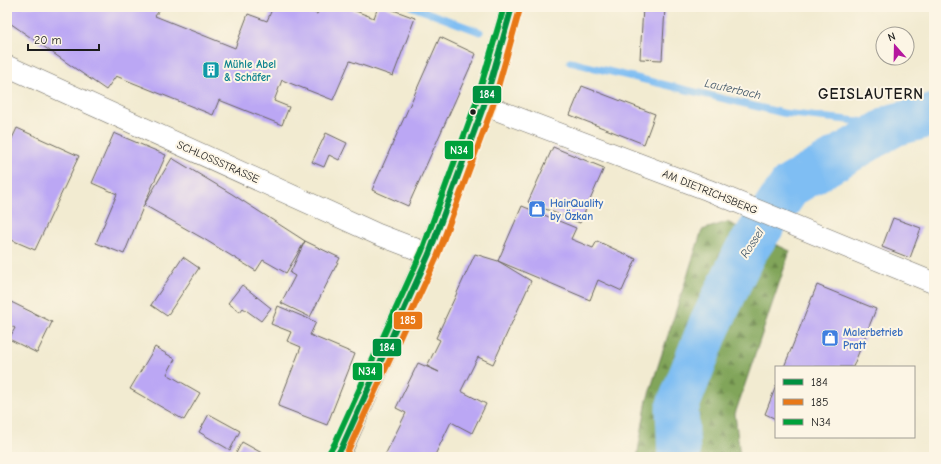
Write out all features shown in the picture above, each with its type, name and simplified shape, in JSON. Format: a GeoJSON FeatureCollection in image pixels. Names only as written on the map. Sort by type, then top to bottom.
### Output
{"type":"FeatureCollection","features":[{"type":"Feature","properties":{"kind":"main road"},"geometry":{"type":"LineString","coordinates":[[336,457],[342,447],[429,254],[484,105],[512,7]]}},
{"type":"Feature","properties":{"kind":"street","name":"SCHLOSSSTRASSE"},"geometry":{"type":"LineString","coordinates":[[7,66],[377,234],[429,254]]}},
{"type":"Feature","properties":{"kind":"street","name":"AM DIETRICHSBERG"},"geometry":{"type":"LineString","coordinates":[[484,105],[708,190],[934,283]]}},
{"type":"Feature","properties":{"kind":"green space"},"geometry":{"type":"Polygon","coordinates":[[[727,222],[790,251],[735,414],[740,457],[637,457],[647,400],[702,230],[727,222]]]}},
{"type":"Feature","properties":{"kind":"building","name":"Mühle Abel & Schäfer"},"geometry":{"type":"Polygon","coordinates":[[[7,7],[162,7],[155,16],[235,48],[248,14],[267,21],[273,7],[300,7],[317,14],[320,7],[345,7],[374,18],[378,7],[385,7],[415,18],[393,76],[350,61],[333,100],[282,80],[274,101],[289,107],[282,125],[219,100],[213,115],[116,76],[106,90],[7,21],[7,7]]]}},
{"type":"Feature","properties":{"kind":"building"},"geometry":{"type":"Polygon","coordinates":[[[643,7],[665,7],[662,60],[640,59],[643,7]]]}},
{"type":"Feature","properties":{"kind":"building"},"geometry":{"type":"Polygon","coordinates":[[[440,37],[476,54],[408,206],[372,190],[440,37]]]}},
{"type":"Feature","properties":{"kind":"building"},"geometry":{"type":"Polygon","coordinates":[[[582,86],[655,114],[644,144],[570,115],[582,86]]]}},
{"type":"Feature","properties":{"kind":"building"},"geometry":{"type":"Polygon","coordinates":[[[17,128],[79,156],[35,250],[7,238],[7,207],[11,198],[7,197],[7,149],[17,128]]]}},
{"type":"Feature","properties":{"kind":"building"},"geometry":{"type":"Polygon","coordinates":[[[114,133],[166,155],[124,254],[96,243],[117,194],[92,183],[114,133]]]}},
{"type":"Feature","properties":{"kind":"building"},"geometry":{"type":"Polygon","coordinates":[[[326,133],[347,143],[339,160],[329,155],[324,167],[312,162],[326,133]]]}},
{"type":"Feature","properties":{"kind":"building"},"geometry":{"type":"Polygon","coordinates":[[[553,147],[604,168],[580,223],[528,202],[553,147]]]}},
{"type":"Feature","properties":{"kind":"building"},"geometry":{"type":"Polygon","coordinates":[[[172,158],[232,194],[305,241],[286,273],[263,260],[256,271],[144,205],[172,158]]]}},
{"type":"Feature","properties":{"kind":"building"},"geometry":{"type":"Polygon","coordinates":[[[522,206],[576,228],[571,239],[593,248],[597,241],[636,259],[622,291],[598,280],[590,300],[498,261],[522,206]]]}},
{"type":"Feature","properties":{"kind":"building"},"geometry":{"type":"Polygon","coordinates":[[[893,218],[921,228],[910,258],[882,247],[893,218]]]}},
{"type":"Feature","properties":{"kind":"building"},"geometry":{"type":"Polygon","coordinates":[[[305,241],[340,258],[310,317],[281,303],[295,276],[290,273],[305,241]]]}},
{"type":"Feature","properties":{"kind":"building"},"geometry":{"type":"Polygon","coordinates":[[[475,254],[498,261],[531,281],[493,364],[478,357],[461,391],[486,404],[472,433],[451,422],[434,457],[384,457],[406,413],[396,408],[418,363],[439,372],[427,366],[440,340],[436,338],[475,254]]]}},
{"type":"Feature","properties":{"kind":"building"},"geometry":{"type":"Polygon","coordinates":[[[183,257],[199,268],[167,316],[151,305],[183,257]]]}},
{"type":"Feature","properties":{"kind":"building"},"geometry":{"type":"Polygon","coordinates":[[[242,285],[271,308],[261,321],[243,308],[240,312],[228,303],[242,285]]]}},
{"type":"Feature","properties":{"kind":"building","name":"Malerbetrieb Pratt"},"geometry":{"type":"Polygon","coordinates":[[[817,285],[876,309],[853,366],[784,366],[817,285]]]}},
{"type":"Feature","properties":{"kind":"building"},"geometry":{"type":"Polygon","coordinates":[[[7,300],[52,322],[37,353],[9,339],[15,328],[7,324],[7,300]]]}},
{"type":"Feature","properties":{"kind":"building"},"geometry":{"type":"Polygon","coordinates":[[[278,306],[316,322],[310,335],[355,354],[327,425],[278,406],[301,347],[287,341],[291,332],[271,324],[278,306]]]}},
{"type":"Feature","properties":{"kind":"building"},"geometry":{"type":"Polygon","coordinates":[[[155,347],[175,359],[167,374],[200,393],[184,420],[130,389],[155,347]]]}},
{"type":"Feature","properties":{"kind":"building"},"geometry":{"type":"Polygon","coordinates":[[[775,389],[775,419],[765,414],[775,389]]]}},
{"type":"Feature","properties":{"kind":"building"},"geometry":{"type":"Polygon","coordinates":[[[209,414],[240,431],[230,450],[199,432],[209,414]]]}},
{"type":"Feature","properties":{"kind":"building"},"geometry":{"type":"Polygon","coordinates":[[[242,442],[269,457],[234,457],[242,442]]]}},
{"type":"Feature","properties":{"kind":"waterway","name":"Lauterbach"},"geometry":{"type":"LineString","coordinates":[[413,7],[480,32]]}},
{"type":"Feature","properties":{"kind":"waterway","name":"Lauterbach"},"geometry":{"type":"LineString","coordinates":[[570,62],[783,113],[894,125]]}},
{"type":"Feature","properties":{"kind":"waterway","name":"Rossel"},"geometry":{"type":"LineString","coordinates":[[679,457],[677,408],[709,327],[744,254],[790,186],[894,125],[934,115]]}},
{"type":"Feature","properties":{"kind":"transit line","name":"N34"},"geometry":{"type":"LineString","coordinates":[[329,453],[335,443],[422,251],[476,103],[504,7]]}},
{"type":"Feature","properties":{"kind":"transit line","name":"184"},"geometry":{"type":"LineString","coordinates":[[336,457],[342,447],[429,254],[484,105],[512,7]]}},
{"type":"Feature","properties":{"kind":"transit line","name":"185"},"geometry":{"type":"LineString","coordinates":[[345,457],[437,257],[492,108],[520,9]]}},
{"type":"Feature","properties":{"kind":"place","name":"Mühle Abel & Schäfer"},"geometry":{"type":"Point","coordinates":[211,70]}},
{"type":"Feature","properties":{"kind":"place","name":"HairQuality by Özkan"},"geometry":{"type":"Point","coordinates":[537,209]}},
{"type":"Feature","properties":{"kind":"place","name":"Malerbetrieb Pratt"},"geometry":{"type":"Point","coordinates":[830,338]}},
{"type":"Feature","properties":{"kind":"district","name":"GEISLAUTERN"},"geometry":{"type":"Point","coordinates":[871,94]}}]}
